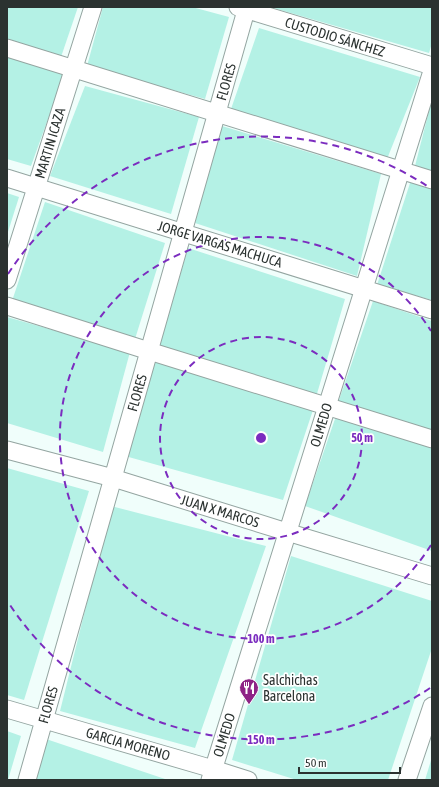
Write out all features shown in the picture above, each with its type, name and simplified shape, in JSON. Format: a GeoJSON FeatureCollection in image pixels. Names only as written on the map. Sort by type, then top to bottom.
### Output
{"type":"FeatureCollection","features":[{"type":"Feature","properties":{"kind":"street","name":"MARTIN ICAZA"},"geometry":{"type":"LineString","coordinates":[[7,280],[93,7]]}},
{"type":"Feature","properties":{"kind":"street","name":"CUSTODIO SÁNCHEZ"},"geometry":{"type":"LineString","coordinates":[[244,8],[432,66]]}},
{"type":"Feature","properties":{"kind":"street","name":"FLORES"},"geometry":{"type":"LineString","coordinates":[[27,780],[217,113],[244,8]]}},
{"type":"Feature","properties":{"kind":"street"},"geometry":{"type":"LineString","coordinates":[[7,48],[432,180]]}},
{"type":"Feature","properties":{"kind":"street","name":"OLMEDO"},"geometry":{"type":"LineString","coordinates":[[212,774],[432,71]]}},
{"type":"Feature","properties":{"kind":"street","name":"JORGE VARGAS MACHUCA"},"geometry":{"type":"LineString","coordinates":[[7,178],[432,310]]}},
{"type":"Feature","properties":{"kind":"street"},"geometry":{"type":"LineString","coordinates":[[7,306],[432,439]]}},
{"type":"Feature","properties":{"kind":"street","name":"JUAN X MARCOS"},"geometry":{"type":"LineString","coordinates":[[7,450],[113,478],[432,576]]}},
{"type":"Feature","properties":{"kind":"street"},"geometry":{"type":"LineString","coordinates":[[407,780],[432,706]]}},
{"type":"Feature","properties":{"kind":"street","name":"GARCIA MORENO"},"geometry":{"type":"LineString","coordinates":[[7,709],[212,774],[248,780]]}},
{"type":"Feature","properties":{"kind":"building"},"geometry":{"type":"Polygon","coordinates":[[[7,7],[78,7],[61,57],[7,40],[7,7]]]}},
{"type":"Feature","properties":{"kind":"building"},"geometry":{"type":"Polygon","coordinates":[[[103,7],[192,7],[229,17],[205,99],[87,66],[103,7]]]}},
{"type":"Feature","properties":{"kind":"building"},"geometry":{"type":"Polygon","coordinates":[[[270,7],[432,7],[432,43],[429,53],[270,7]]]}},
{"type":"Feature","properties":{"kind":"building"},"geometry":{"type":"Polygon","coordinates":[[[259,28],[420,77],[387,159],[231,109],[259,28]]]}},
{"type":"Feature","properties":{"kind":"building"},"geometry":{"type":"Polygon","coordinates":[[[7,56],[65,72],[31,166],[7,159],[7,56]]]}},
{"type":"Feature","properties":{"kind":"building"},"geometry":{"type":"Polygon","coordinates":[[[85,86],[199,117],[171,214],[50,176],[85,86]]]}},
{"type":"Feature","properties":{"kind":"building"},"geometry":{"type":"Polygon","coordinates":[[[432,103],[432,172],[415,166],[432,103]]]}},
{"type":"Feature","properties":{"kind":"building"},"geometry":{"type":"Polygon","coordinates":[[[222,126],[381,174],[357,276],[195,223],[222,126]]]}},
{"type":"Feature","properties":{"kind":"building"},"geometry":{"type":"Polygon","coordinates":[[[411,180],[432,186],[432,300],[377,285],[411,180]]]}},
{"type":"Feature","properties":{"kind":"building"},"geometry":{"type":"Polygon","coordinates":[[[7,193],[19,197],[7,235],[7,193]]]}},
{"type":"Feature","properties":{"kind":"building"},"geometry":{"type":"Polygon","coordinates":[[[45,202],[165,243],[135,339],[12,301],[45,202]]]}},
{"type":"Feature","properties":{"kind":"building"},"geometry":{"type":"Polygon","coordinates":[[[188,248],[345,299],[316,397],[159,348],[188,248]]]}},
{"type":"Feature","properties":{"kind":"building"},"geometry":{"type":"Polygon","coordinates":[[[373,301],[432,321],[432,430],[338,403],[373,301]]]}},
{"type":"Feature","properties":{"kind":"building"},"geometry":{"type":"Polygon","coordinates":[[[7,317],[130,352],[103,452],[7,423],[7,317]]]}},
{"type":"Feature","properties":{"kind":"building"},"geometry":{"type":"Polygon","coordinates":[[[155,362],[313,410],[283,500],[125,456],[155,362]]]}},
{"type":"Feature","properties":{"kind":"building"},"geometry":{"type":"Polygon","coordinates":[[[336,416],[432,446],[432,551],[305,506],[336,416]]]}},
{"type":"Feature","properties":{"kind":"building"},"geometry":{"type":"Polygon","coordinates":[[[7,468],[89,491],[24,700],[7,695],[7,468]]]}},
{"type":"Feature","properties":{"kind":"building"},"geometry":{"type":"Polygon","coordinates":[[[111,506],[266,546],[195,748],[60,711],[111,506]]]}},
{"type":"Feature","properties":{"kind":"building"},"geometry":{"type":"Polygon","coordinates":[[[291,556],[432,601],[432,648],[388,780],[297,780],[232,760],[291,556]]]}},
{"type":"Feature","properties":{"kind":"building"},"geometry":{"type":"Polygon","coordinates":[[[7,731],[21,736],[8,780],[7,780],[7,731]]]}},
{"type":"Feature","properties":{"kind":"building"},"geometry":{"type":"Polygon","coordinates":[[[46,739],[168,780],[34,780],[46,739]]]}},
{"type":"Feature","properties":{"kind":"building"},"geometry":{"type":"Polygon","coordinates":[[[432,757],[432,780],[425,780],[432,757]]]}},
{"type":"Feature","properties":{"kind":"place","name":"Salchichas Barcelona"},"geometry":{"type":"Point","coordinates":[249,705]}}]}
